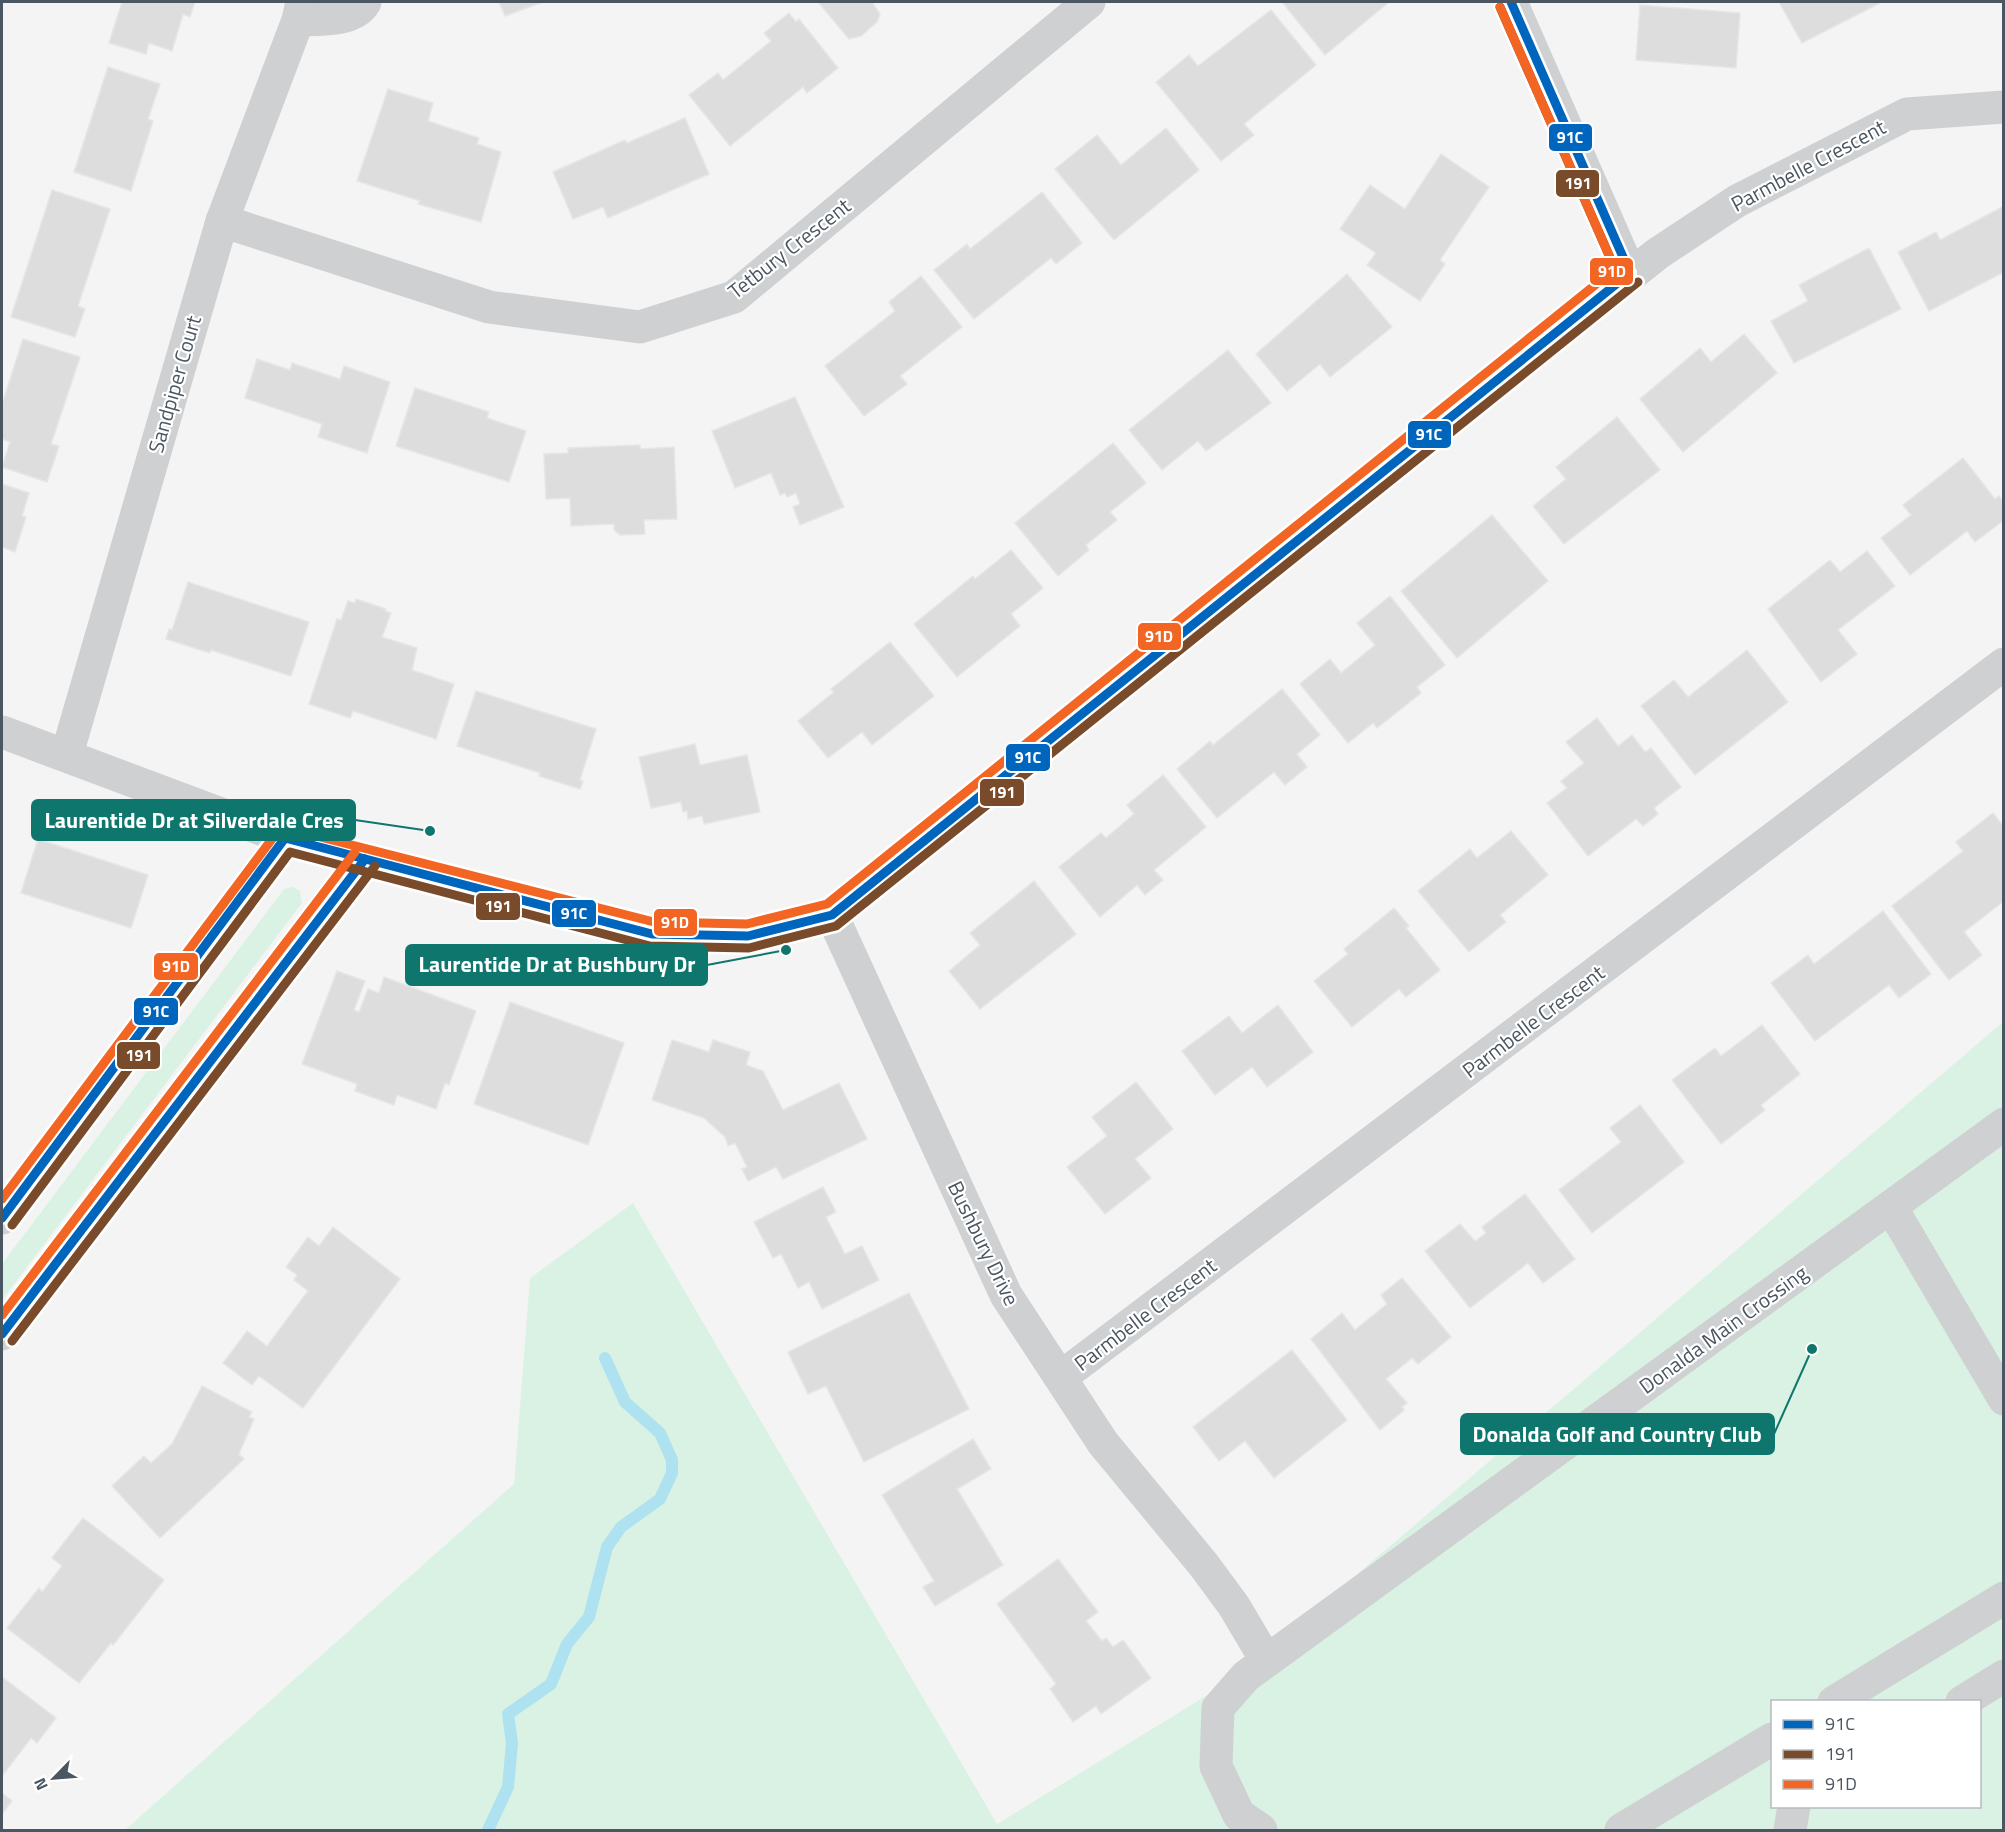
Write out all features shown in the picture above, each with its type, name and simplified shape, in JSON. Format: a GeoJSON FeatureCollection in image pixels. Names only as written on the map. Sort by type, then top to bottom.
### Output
{"type":"FeatureCollection","features":[{"type":"Feature","properties":{"kind":"street","name":"Sandpiper Court"},"geometry":{"type":"LineString","coordinates":[[67,754],[222,221],[300,11],[339,18],[362,7],[365,2]]}},
{"type":"Feature","properties":{"kind":"street","name":"Tetbury Crescent"},"geometry":{"type":"LineString","coordinates":[[222,221],[489,307],[640,327],[734,297],[1089,2]]}},
{"type":"Feature","properties":{"kind":"street"},"geometry":{"type":"LineString","coordinates":[[1511,2],[1630,273]]}},
{"type":"Feature","properties":{"kind":"street","name":"Parmbelle Crescent"},"geometry":{"type":"LineString","coordinates":[[831,915],[1630,273],[1737,201],[1907,114],[2004,107]]}},
{"type":"Feature","properties":{"kind":"street","name":"Parmbelle Crescent"},"geometry":{"type":"LineString","coordinates":[[1061,1377],[2004,664]]}},
{"type":"Feature","properties":{"kind":"street"},"geometry":{"type":"LineString","coordinates":[[2,732],[67,754],[285,838],[652,934],[748,936],[831,915]]}},
{"type":"Feature","properties":{"kind":"street"},"geometry":{"type":"LineString","coordinates":[[2,1218],[285,838]]}},
{"type":"Feature","properties":{"kind":"street"},"geometry":{"type":"LineString","coordinates":[[2,1334],[365,859]]}},
{"type":"Feature","properties":{"kind":"street","name":"Bushbury Drive"},"geometry":{"type":"LineString","coordinates":[[831,915],[1006,1294],[1103,1443],[1228,1598],[1266,1660]]}},
{"type":"Feature","properties":{"kind":"street","name":"Donalda Main Crossing"},"geometry":{"type":"LineString","coordinates":[[1261,1830],[1239,1815],[1216,1766],[1218,1708],[1246,1676],[2004,1124]]}},
{"type":"Feature","properties":{"kind":"street"},"geometry":{"type":"LineString","coordinates":[[1891,1208],[2004,1399]]}},
{"type":"Feature","properties":{"kind":"street"},"geometry":{"type":"LineString","coordinates":[[1836,1700],[2004,1598]]}},
{"type":"Feature","properties":{"kind":"street"},"geometry":{"type":"LineString","coordinates":[[1964,1700],[2004,1676]]}},
{"type":"Feature","properties":{"kind":"street"},"geometry":{"type":"LineString","coordinates":[[1621,1830],[1771,1740]]}},
{"type":"Feature","properties":{"kind":"street"},"geometry":{"type":"LineString","coordinates":[[1790,1830],[1794,1808]]}},
{"type":"Feature","properties":{"kind":"green space"},"geometry":{"type":"Polygon","coordinates":[[[293,887],[300,891],[302,903],[2,1300],[2,1264],[284,889],[293,887]]]}},
{"type":"Feature","properties":{"kind":"green space"},"geometry":{"type":"Polygon","coordinates":[[[2003,1022],[2003,1830],[125,1830],[514,1484],[530,1278],[633,1203],[997,1824],[1237,1677],[2003,1022]]]}},
{"type":"Feature","properties":{"kind":"building"},"geometry":{"type":"Polygon","coordinates":[[[122,2],[195,2],[190,17],[183,14],[172,51],[149,43],[146,54],[109,43],[122,2]]]}},
{"type":"Feature","properties":{"kind":"building"},"geometry":{"type":"Polygon","coordinates":[[[499,2],[543,2],[505,16],[499,2]]]}},
{"type":"Feature","properties":{"kind":"building"},"geometry":{"type":"Polygon","coordinates":[[[818,2],[872,2],[880,14],[877,22],[861,36],[849,39],[818,2]]]}},
{"type":"Feature","properties":{"kind":"building"},"geometry":{"type":"Polygon","coordinates":[[[1282,2],[1389,2],[1325,55],[1282,2]]]}},
{"type":"Feature","properties":{"kind":"building"},"geometry":{"type":"Polygon","coordinates":[[[1779,2],[1882,2],[1802,43],[1779,2]]]}},
{"type":"Feature","properties":{"kind":"building"},"geometry":{"type":"Polygon","coordinates":[[[1640,5],[1740,13],[1736,68],[1636,60],[1640,5]]]}},
{"type":"Feature","properties":{"kind":"building"},"geometry":{"type":"Polygon","coordinates":[[[1271,10],[1316,65],[1244,124],[1254,135],[1221,161],[1156,82],[1189,55],[1198,66],[1271,10]]]}},
{"type":"Feature","properties":{"kind":"building"},"geometry":{"type":"Polygon","coordinates":[[[789,13],[796,22],[799,19],[838,68],[807,93],[803,87],[730,146],[689,95],[718,73],[723,80],[771,41],[764,33],[789,13]]]}},
{"type":"Feature","properties":{"kind":"building"},"geometry":{"type":"Polygon","coordinates":[[[108,67],[160,84],[148,119],[153,121],[131,191],[74,172],[108,67]]]}},
{"type":"Feature","properties":{"kind":"building"},"geometry":{"type":"Polygon","coordinates":[[[388,89],[433,103],[428,121],[479,138],[477,144],[501,152],[481,222],[418,204],[420,201],[357,181],[388,89]]]}},
{"type":"Feature","properties":{"kind":"building"},"geometry":{"type":"Polygon","coordinates":[[[685,118],[709,174],[608,218],[603,207],[573,219],[553,172],[625,140],[627,143],[685,118]]]}},
{"type":"Feature","properties":{"kind":"building"},"geometry":{"type":"Polygon","coordinates":[[[1166,128],[1199,170],[1114,240],[1055,169],[1097,135],[1121,165],[1166,128]]]}},
{"type":"Feature","properties":{"kind":"building"},"geometry":{"type":"Polygon","coordinates":[[[1441,154],[1489,187],[1440,260],[1445,264],[1420,301],[1367,265],[1376,253],[1340,229],[1370,185],[1405,209],[1441,154]]]}},
{"type":"Feature","properties":{"kind":"building"},"geometry":{"type":"Polygon","coordinates":[[[52,190],[110,209],[78,306],[85,309],[75,337],[11,317],[52,190]]]}},
{"type":"Feature","properties":{"kind":"building"},"geometry":{"type":"Polygon","coordinates":[[[1042,192],[1082,243],[1056,264],[1051,258],[974,319],[934,270],[967,244],[970,249],[1042,192]]]}},
{"type":"Feature","properties":{"kind":"building"},"geometry":{"type":"Polygon","coordinates":[[[2004,206],[2004,272],[1929,311],[1898,252],[1936,232],[1940,240],[2004,206]]]}},
{"type":"Feature","properties":{"kind":"building"},"geometry":{"type":"Polygon","coordinates":[[[1869,248],[1901,309],[1794,363],[1771,321],[1808,301],[1799,285],[1869,248]]]}},
{"type":"Feature","properties":{"kind":"building"},"geometry":{"type":"Polygon","coordinates":[[[1347,274],[1392,327],[1330,377],[1320,364],[1287,391],[1256,354],[1347,274]]]}},
{"type":"Feature","properties":{"kind":"building"},"geometry":{"type":"Polygon","coordinates":[[[921,276],[962,327],[900,376],[907,384],[864,416],[825,366],[895,311],[889,302],[921,276]]]}},
{"type":"Feature","properties":{"kind":"building"},"geometry":{"type":"Polygon","coordinates":[[[1744,334],[1777,373],[1683,452],[1640,399],[1700,348],[1711,362],[1744,334]]]}},
{"type":"Feature","properties":{"kind":"building"},"geometry":{"type":"Polygon","coordinates":[[[23,339],[80,357],[51,444],[59,446],[47,482],[2,467],[10,442],[2,439],[2,404],[23,339]]]}},
{"type":"Feature","properties":{"kind":"building"},"geometry":{"type":"Polygon","coordinates":[[[1228,350],[1271,403],[1206,451],[1198,441],[1162,470],[1129,430],[1228,350]]]}},
{"type":"Feature","properties":{"kind":"building"},"geometry":{"type":"Polygon","coordinates":[[[257,359],[290,370],[292,363],[340,379],[344,366],[390,382],[367,453],[318,437],[322,424],[245,398],[257,359]]]}},
{"type":"Feature","properties":{"kind":"building"},"geometry":{"type":"Polygon","coordinates":[[[415,388],[489,412],[487,418],[526,431],[509,482],[396,446],[415,388]]]}},
{"type":"Feature","properties":{"kind":"building"},"geometry":{"type":"Polygon","coordinates":[[[795,397],[844,507],[800,525],[793,507],[800,504],[796,493],[787,497],[785,493],[780,495],[771,473],[735,488],[712,431],[795,397]]]}},
{"type":"Feature","properties":{"kind":"building"},"geometry":{"type":"Polygon","coordinates":[[[1617,417],[1660,470],[1564,544],[1533,506],[1566,479],[1556,467],[1617,417]]]}},
{"type":"Feature","properties":{"kind":"building"},"geometry":{"type":"Polygon","coordinates":[[[1113,443],[1146,483],[1110,512],[1117,520],[1086,545],[1089,550],[1058,576],[1015,523],[1113,443]]]}},
{"type":"Feature","properties":{"kind":"building"},"geometry":{"type":"Polygon","coordinates":[[[640,445],[640,449],[674,447],[677,519],[644,520],[645,534],[620,535],[614,530],[614,524],[571,526],[570,498],[546,499],[544,454],[568,453],[568,448],[640,445]]]}},
{"type":"Feature","properties":{"kind":"building"},"geometry":{"type":"Polygon","coordinates":[[[1963,458],[1995,499],[1999,496],[2004,502],[2004,520],[1975,542],[1967,531],[1910,575],[1881,538],[1911,515],[1903,505],[1963,458]]]}},
{"type":"Feature","properties":{"kind":"building"},"geometry":{"type":"Polygon","coordinates":[[[2,484],[29,493],[22,516],[26,517],[15,552],[2,547],[2,484]]]}},
{"type":"Feature","properties":{"kind":"building"},"geometry":{"type":"Polygon","coordinates":[[[1492,515],[1548,581],[1457,658],[1401,591],[1492,515]]]}},
{"type":"Feature","properties":{"kind":"building"},"geometry":{"type":"Polygon","coordinates":[[[1011,550],[1043,588],[1011,614],[1020,626],[957,677],[914,624],[973,576],[975,579],[1011,550]]]}},
{"type":"Feature","properties":{"kind":"building"},"geometry":{"type":"Polygon","coordinates":[[[1867,551],[1895,586],[1838,630],[1857,654],[1821,682],[1768,609],[1830,560],[1840,572],[1867,551]]]}},
{"type":"Feature","properties":{"kind":"building"},"geometry":{"type":"Polygon","coordinates":[[[188,582],[309,622],[291,676],[211,650],[210,653],[166,639],[169,629],[172,630],[188,582]]]}},
{"type":"Feature","properties":{"kind":"building"},"geometry":{"type":"Polygon","coordinates":[[[1390,596],[1445,665],[1417,687],[1421,693],[1377,728],[1373,723],[1348,743],[1300,684],[1330,659],[1341,673],[1375,645],[1357,623],[1390,596]]]}},
{"type":"Feature","properties":{"kind":"building"},"geometry":{"type":"Polygon","coordinates":[[[356,599],[386,609],[385,611],[391,613],[382,637],[417,648],[412,670],[454,684],[436,739],[353,711],[350,718],[309,704],[337,619],[341,620],[348,601],[355,603],[356,599]]]}},
{"type":"Feature","properties":{"kind":"building"},"geometry":{"type":"Polygon","coordinates":[[[890,642],[934,696],[872,745],[862,732],[828,758],[798,721],[834,692],[831,689],[890,642]]]}},
{"type":"Feature","properties":{"kind":"building"},"geometry":{"type":"Polygon","coordinates":[[[1747,650],[1788,702],[1695,775],[1641,706],[1674,680],[1688,697],[1747,650]]]}},
{"type":"Feature","properties":{"kind":"building"},"geometry":{"type":"Polygon","coordinates":[[[1282,689],[1320,735],[1297,754],[1307,767],[1285,785],[1274,772],[1217,818],[1177,769],[1210,741],[1213,745],[1282,689]]]}},
{"type":"Feature","properties":{"kind":"building"},"geometry":{"type":"Polygon","coordinates":[[[476,691],[596,729],[580,780],[583,781],[580,789],[539,776],[540,773],[457,746],[476,691]]]}},
{"type":"Feature","properties":{"kind":"building"},"geometry":{"type":"Polygon","coordinates":[[[1597,718],[1618,746],[1632,735],[1645,752],[1651,748],[1681,787],[1654,808],[1658,814],[1643,826],[1636,819],[1588,856],[1547,803],[1567,788],[1561,781],[1584,763],[1566,742],[1597,718]]]}},
{"type":"Feature","properties":{"kind":"building"},"geometry":{"type":"Polygon","coordinates":[[[695,744],[700,765],[747,755],[760,812],[704,824],[702,816],[688,819],[687,811],[683,812],[681,802],[651,808],[639,757],[695,744]]]}},
{"type":"Feature","properties":{"kind":"building"},"geometry":{"type":"Polygon","coordinates":[[[1163,775],[1206,827],[1154,870],[1163,880],[1145,895],[1137,885],[1100,917],[1059,867],[1101,833],[1106,838],[1134,814],[1127,805],[1163,775]]]}},
{"type":"Feature","properties":{"kind":"building"},"geometry":{"type":"Polygon","coordinates":[[[1993,813],[2004,827],[2004,901],[1964,932],[1982,955],[1949,980],[1892,906],[1963,851],[1956,842],[1993,813]]]}},
{"type":"Feature","properties":{"kind":"building"},"geometry":{"type":"Polygon","coordinates":[[[1511,831],[1548,875],[1500,915],[1506,922],[1469,952],[1418,891],[1470,849],[1477,858],[1511,831]]]}},
{"type":"Feature","properties":{"kind":"building"},"geometry":{"type":"Polygon","coordinates":[[[38,839],[148,875],[131,928],[21,893],[38,839]]]}},
{"type":"Feature","properties":{"kind":"building"},"geometry":{"type":"Polygon","coordinates":[[[1034,881],[1076,934],[980,1009],[949,971],[980,945],[970,933],[1034,881]]]}},
{"type":"Feature","properties":{"kind":"building"},"geometry":{"type":"Polygon","coordinates":[[[1394,908],[1409,926],[1406,928],[1440,970],[1406,997],[1399,989],[1352,1027],[1314,981],[1348,954],[1344,949],[1394,908]]]}},
{"type":"Feature","properties":{"kind":"building"},"geometry":{"type":"Polygon","coordinates":[[[1883,911],[1931,974],[1899,998],[1889,985],[1815,1041],[1771,983],[1808,955],[1814,964],[1883,911]]]}},
{"type":"Feature","properties":{"kind":"building"},"geometry":{"type":"Polygon","coordinates":[[[337,971],[365,981],[354,1010],[359,1012],[368,989],[379,993],[384,977],[476,1011],[449,1085],[445,1083],[436,1109],[397,1095],[394,1105],[355,1091],[357,1084],[302,1064],[337,971]]]}},
{"type":"Feature","properties":{"kind":"building"},"geometry":{"type":"Polygon","coordinates":[[[510,1002],[624,1043],[588,1145],[474,1104],[510,1002]]]}},
{"type":"Feature","properties":{"kind":"building"},"geometry":{"type":"Polygon","coordinates":[[[1278,1005],[1313,1052],[1267,1087],[1252,1067],[1215,1095],[1182,1051],[1229,1016],[1242,1033],[1278,1005]]]}},
{"type":"Feature","properties":{"kind":"building"},"geometry":{"type":"Polygon","coordinates":[[[1762,1025],[1800,1074],[1761,1105],[1765,1110],[1721,1144],[1672,1080],[1715,1048],[1721,1056],[1762,1025]]]}},
{"type":"Feature","properties":{"kind":"building"},"geometry":{"type":"Polygon","coordinates":[[[672,1040],[709,1052],[713,1040],[750,1052],[746,1065],[763,1071],[783,1110],[839,1083],[867,1139],[783,1179],[776,1167],[748,1181],[742,1169],[747,1167],[735,1143],[728,1146],[725,1137],[704,1118],[652,1100],[672,1040]]]}},
{"type":"Feature","properties":{"kind":"building"},"geometry":{"type":"Polygon","coordinates":[[[1136,1082],[1173,1129],[1135,1159],[1151,1178],[1105,1214],[1067,1167],[1107,1136],[1092,1117],[1136,1082]]]}},
{"type":"Feature","properties":{"kind":"building"},"geometry":{"type":"Polygon","coordinates":[[[1640,1105],[1684,1162],[1592,1233],[1559,1190],[1621,1142],[1610,1128],[1640,1105]]]}},
{"type":"Feature","properties":{"kind":"building"},"geometry":{"type":"Polygon","coordinates":[[[823,1187],[836,1212],[826,1217],[845,1254],[862,1246],[879,1280],[822,1309],[809,1282],[798,1288],[781,1254],[773,1258],[754,1222],[823,1187]]]}},
{"type":"Feature","properties":{"kind":"building"},"geometry":{"type":"Polygon","coordinates":[[[1525,1194],[1575,1259],[1543,1283],[1528,1263],[1470,1308],[1425,1251],[1460,1224],[1475,1241],[1486,1233],[1482,1227],[1525,1194]]]}},
{"type":"Feature","properties":{"kind":"building"},"geometry":{"type":"Polygon","coordinates":[[[333,1227],[400,1279],[303,1408],[259,1376],[252,1385],[223,1363],[247,1331],[267,1346],[308,1291],[294,1280],[297,1275],[286,1267],[308,1237],[319,1246],[333,1227]]]}},
{"type":"Feature","properties":{"kind":"building"},"geometry":{"type":"Polygon","coordinates":[[[1402,1278],[1451,1337],[1418,1364],[1412,1358],[1386,1379],[1407,1403],[1402,1407],[1404,1410],[1380,1430],[1311,1339],[1342,1313],[1355,1330],[1387,1304],[1381,1295],[1402,1278]]]}},
{"type":"Feature","properties":{"kind":"building"},"geometry":{"type":"Polygon","coordinates":[[[909,1293],[969,1409],[864,1462],[826,1386],[808,1394],[788,1352],[909,1293]]]}},
{"type":"Feature","properties":{"kind":"building"},"geometry":{"type":"Polygon","coordinates":[[[1292,1350],[1347,1420],[1274,1478],[1245,1441],[1219,1461],[1193,1427],[1292,1350]]]}},
{"type":"Feature","properties":{"kind":"building"},"geometry":{"type":"Polygon","coordinates":[[[202,1386],[252,1412],[249,1417],[254,1419],[239,1454],[244,1459],[160,1538],[112,1486],[144,1456],[151,1463],[172,1444],[202,1386]]]}},
{"type":"Feature","properties":{"kind":"building"},"geometry":{"type":"Polygon","coordinates":[[[973,1439],[991,1469],[957,1489],[1003,1565],[935,1606],[923,1587],[934,1581],[882,1495],[973,1439]]]}},
{"type":"Feature","properties":{"kind":"building"},"geometry":{"type":"Polygon","coordinates":[[[83,1518],[164,1580],[113,1645],[111,1643],[79,1683],[7,1628],[39,1588],[42,1592],[62,1566],[52,1558],[83,1518]]]}},
{"type":"Feature","properties":{"kind":"building"},"geometry":{"type":"Polygon","coordinates":[[[1058,1559],[1098,1612],[1086,1621],[1102,1641],[1106,1638],[1113,1647],[1123,1640],[1151,1678],[1101,1714],[1096,1706],[1073,1722],[1050,1689],[1056,1684],[997,1604],[1058,1559]]]}},
{"type":"Feature","properties":{"kind":"building"},"geometry":{"type":"Polygon","coordinates":[[[2,1677],[56,1718],[37,1743],[31,1738],[2,1776],[2,1677]]]}},
{"type":"Feature","properties":{"kind":"building"},"geometry":{"type":"Polygon","coordinates":[[[2,1793],[12,1801],[2,1814],[2,1793]]]}},
{"type":"Feature","properties":{"kind":"waterway"},"geometry":{"type":"LineString","coordinates":[[488,1830],[508,1787],[512,1743],[508,1714],[551,1684],[567,1644],[589,1617],[607,1547],[621,1527],[660,1499],[672,1473],[672,1460],[660,1433],[625,1402],[605,1358]]}},
{"type":"Feature","properties":{"kind":"transit line","name":"91C"},"geometry":{"type":"LineString","coordinates":[[1511,2],[1630,273]]}},
{"type":"Feature","properties":{"kind":"transit line","name":"191"},"geometry":{"type":"LineString","coordinates":[[1500,7],[1619,278]]}},
{"type":"Feature","properties":{"kind":"transit line","name":"91D"},"geometry":{"type":"LineString","coordinates":[[2,1199],[281,827],[654,922],[747,924],[827,904],[1615,269],[1500,7]]}},
{"type":"Feature","properties":{"kind":"transit line","name":"91C"},"geometry":{"type":"LineString","coordinates":[[2,1218],[285,838],[652,934],[748,936],[832,915],[1630,273]]}},
{"type":"Feature","properties":{"kind":"transit line","name":"191"},"geometry":{"type":"LineString","coordinates":[[12,1225],[290,852],[650,946],[749,948],[836,926],[1638,282]]}},
{"type":"Feature","properties":{"kind":"transit line","name":"91D"},"geometry":{"type":"LineString","coordinates":[[2,1315],[355,852]]}},
{"type":"Feature","properties":{"kind":"transit line","name":"91C"},"geometry":{"type":"LineString","coordinates":[[2,1334],[365,859]]}},
{"type":"Feature","properties":{"kind":"transit line","name":"191"},"geometry":{"type":"LineString","coordinates":[[12,1341],[375,866]]}},
{"type":"Feature","properties":{"kind":"place","name":"Laurentide Dr at Silverdale Cres"},"geometry":{"type":"Point","coordinates":[430,831]}},
{"type":"Feature","properties":{"kind":"place","name":"Laurentide Dr at Bushbury Dr"},"geometry":{"type":"Point","coordinates":[786,950]}},
{"type":"Feature","properties":{"kind":"place","name":"Donalda Golf and Country Club"},"geometry":{"type":"Point","coordinates":[1812,1349]}}]}
